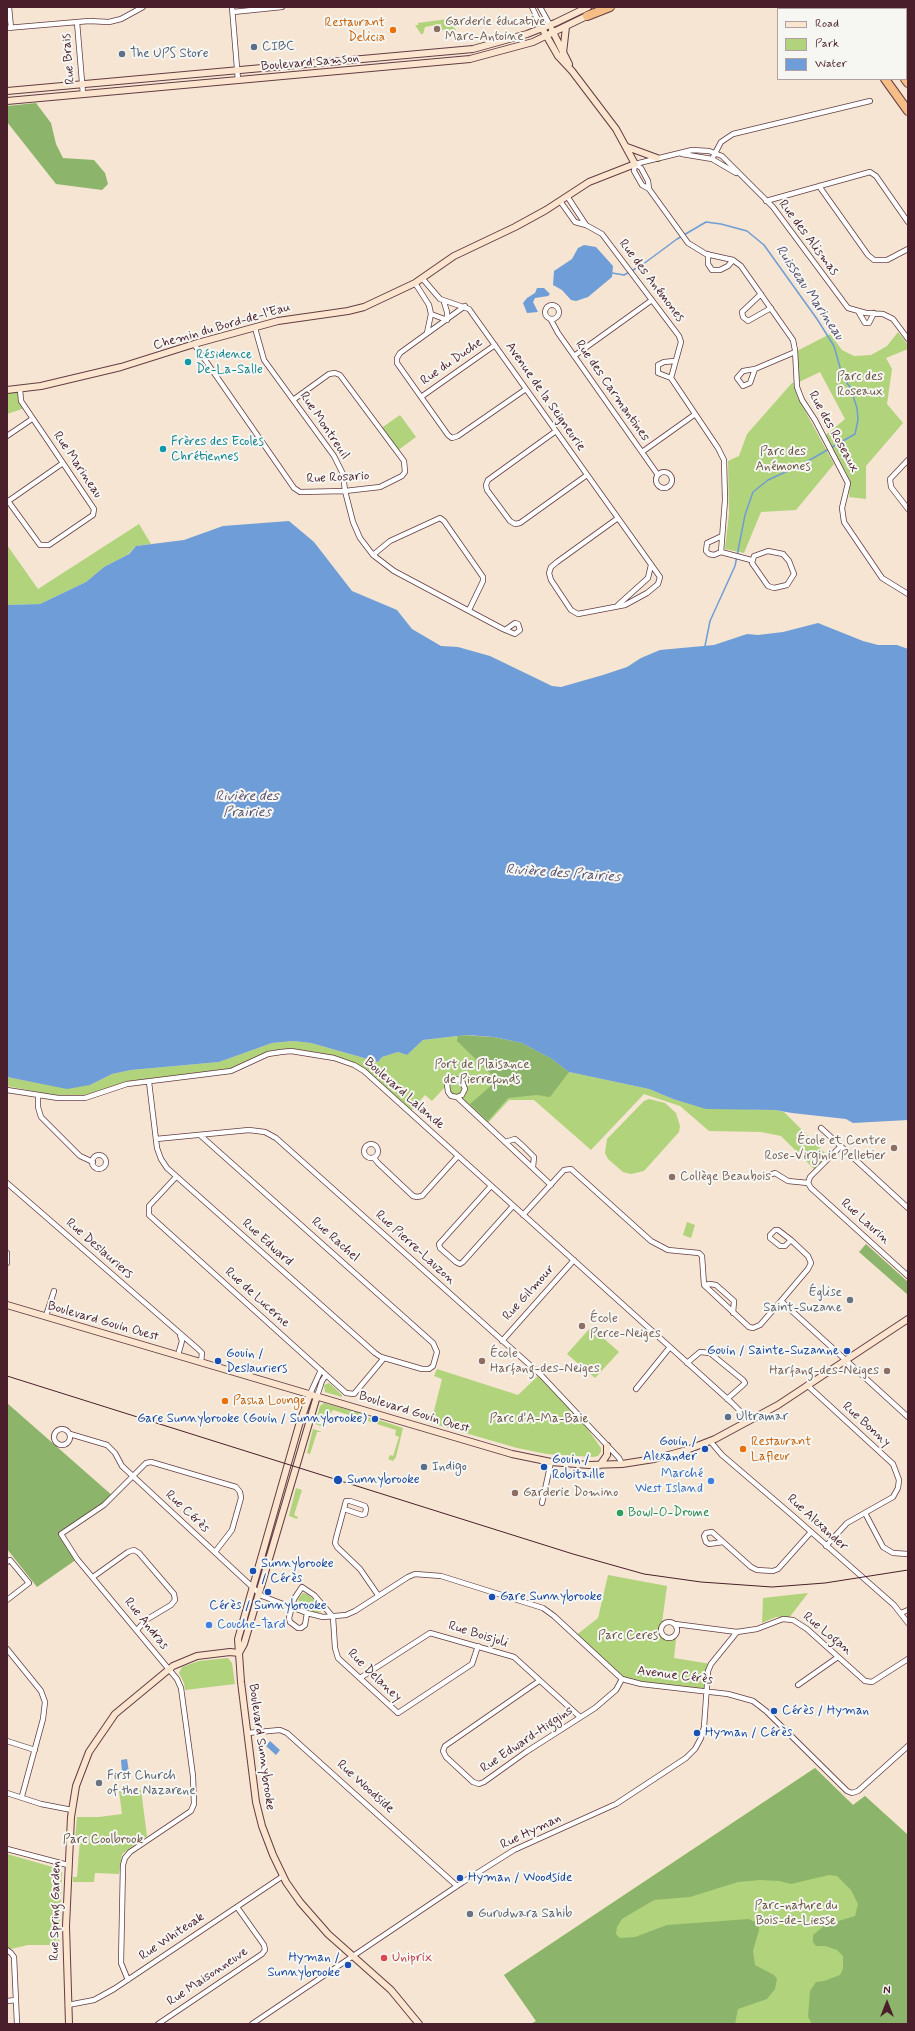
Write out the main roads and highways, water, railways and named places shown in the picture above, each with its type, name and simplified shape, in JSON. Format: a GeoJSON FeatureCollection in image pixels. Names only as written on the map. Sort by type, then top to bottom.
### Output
{"type":"FeatureCollection","features":[{"type":"Feature","properties":{"kind":"highway"},"geometry":{"type":"LineString","coordinates":[[587,16],[610,7]]}},
{"type":"Feature","properties":{"kind":"highway"},"geometry":{"type":"LineString","coordinates":[[886,80],[908,111]]}},
{"type":"Feature","properties":{"kind":"water"},"geometry":{"type":"Polygon","coordinates":[[[584,245],[596,247],[613,266],[612,277],[588,297],[576,301],[571,300],[562,290],[553,285],[554,271],[572,259],[578,248],[584,245]]]}},
{"type":"Feature","properties":{"kind":"water"},"geometry":{"type":"Polygon","coordinates":[[[537,288],[544,288],[550,294],[548,296],[535,298],[533,302],[538,312],[527,313],[523,303],[527,298],[535,293],[537,288]]]}},
{"type":"Feature","properties":{"kind":"water","name":"Rivière des Prairies"},"geometry":{"type":"Polygon","coordinates":[[[289,521],[314,542],[352,591],[397,610],[412,629],[441,646],[458,647],[490,656],[552,686],[561,687],[627,667],[641,658],[660,650],[714,645],[747,634],[758,635],[783,632],[818,623],[863,641],[878,645],[897,645],[908,649],[908,1120],[853,1123],[846,1119],[775,1110],[706,1109],[673,1099],[649,1089],[569,1072],[552,1059],[522,1043],[494,1037],[466,1035],[423,1040],[407,1055],[398,1052],[382,1057],[378,1062],[311,1043],[293,1041],[272,1043],[219,1062],[131,1070],[112,1074],[90,1085],[67,1089],[7,1077],[7,605],[40,604],[86,582],[104,567],[129,554],[136,546],[184,540],[223,526],[289,521]]]}},
{"type":"Feature","properties":{"kind":"water"},"geometry":{"type":"Polygon","coordinates":[[[270,1741],[280,1750],[276,1755],[266,1746],[270,1741]]]}},
{"type":"Feature","properties":{"kind":"water"},"geometry":{"type":"Polygon","coordinates":[[[127,1759],[129,1772],[122,1772],[121,1760],[127,1759]]]}},
{"type":"Feature","properties":{"kind":"waterway","name":"Ruisseau Marineau"},"geometry":{"type":"LineString","coordinates":[[612,273],[624,275],[642,265],[677,239],[706,222],[721,224],[747,231],[764,245],[817,319],[834,346],[843,378],[850,387],[857,408],[858,420],[855,434],[801,465],[768,480],[753,492],[745,515],[735,566],[710,621],[705,646]]}},
{"type":"Feature","properties":{"kind":"tram line"},"geometry":{"type":"LineString","coordinates":[[7,1376],[573,1554],[644,1574],[701,1582],[772,1587],[825,1583],[908,1570]]}},
{"type":"Feature","properties":{"kind":"place","name":"Garderie éducative Marc-Antoine"},"geometry":{"type":"Point","coordinates":[437,29]}},
{"type":"Feature","properties":{"kind":"place","name":"Restaurant Delicia"},"geometry":{"type":"Point","coordinates":[393,30]}},
{"type":"Feature","properties":{"kind":"place","name":"CIBC"},"geometry":{"type":"Point","coordinates":[254,47]}},
{"type":"Feature","properties":{"kind":"place","name":"The UPS Store"},"geometry":{"type":"Point","coordinates":[122,54]}},
{"type":"Feature","properties":{"kind":"place","name":"Résidence De-La-Salle"},"geometry":{"type":"Point","coordinates":[188,362]}},
{"type":"Feature","properties":{"kind":"place","name":"Frères des Ecoles Chrétiennes"},"geometry":{"type":"Point","coordinates":[163,449]}},
{"type":"Feature","properties":{"kind":"place","name":"École et Centre Rose-Virginie Pelletier"},"geometry":{"type":"Point","coordinates":[894,1148]}},
{"type":"Feature","properties":{"kind":"place","name":"Collège Beaubois"},"geometry":{"type":"Point","coordinates":[672,1177]}},
{"type":"Feature","properties":{"kind":"place","name":"Église Saint-Suzane"},"geometry":{"type":"Point","coordinates":[850,1300]}},
{"type":"Feature","properties":{"kind":"place","name":"École Perce-Neiges"},"geometry":{"type":"Point","coordinates":[582,1326]}},
{"type":"Feature","properties":{"kind":"place","name":"Gouin / Sainte-Suzanne"},"geometry":{"type":"Point","coordinates":[847,1351]}},
{"type":"Feature","properties":{"kind":"place","name":"Gouin / Deslauriers"},"geometry":{"type":"Point","coordinates":[218,1361]}},
{"type":"Feature","properties":{"kind":"place","name":"École Harfang-des-Neiges"},"geometry":{"type":"Point","coordinates":[482,1361]}},
{"type":"Feature","properties":{"kind":"place","name":"Harfang-des-Neiges"},"geometry":{"type":"Point","coordinates":[887,1371]}},
{"type":"Feature","properties":{"kind":"place","name":"Pasha Lounge"},"geometry":{"type":"Point","coordinates":[225,1401]}},
{"type":"Feature","properties":{"kind":"place","name":"Ultramar"},"geometry":{"type":"Point","coordinates":[728,1417]}},
{"type":"Feature","properties":{"kind":"place","name":"Gare Sunnybrooke (Gouin / Sunnybrooke)"},"geometry":{"type":"Point","coordinates":[375,1419]}},
{"type":"Feature","properties":{"kind":"place","name":"Gouin / Alexander"},"geometry":{"type":"Point","coordinates":[705,1449]}},
{"type":"Feature","properties":{"kind":"place","name":"Restaurant Lafleur"},"geometry":{"type":"Point","coordinates":[743,1449]}},
{"type":"Feature","properties":{"kind":"place","name":"Indigo"},"geometry":{"type":"Point","coordinates":[424,1467]}},
{"type":"Feature","properties":{"kind":"place","name":"Gouin / Robitaille"},"geometry":{"type":"Point","coordinates":[544,1467]}},
{"type":"Feature","properties":{"kind":"place","name":"Sunnybrooke"},"geometry":{"type":"Point","coordinates":[338,1480]}},
{"type":"Feature","properties":{"kind":"place","name":"Marché West Island"},"geometry":{"type":"Point","coordinates":[711,1481]}},
{"type":"Feature","properties":{"kind":"place","name":"Garderie Domino"},"geometry":{"type":"Point","coordinates":[515,1493]}},
{"type":"Feature","properties":{"kind":"place","name":"Bowl-O-Drome"},"geometry":{"type":"Point","coordinates":[620,1513]}},
{"type":"Feature","properties":{"kind":"place","name":"Sunnybrooke / Cérès"},"geometry":{"type":"Point","coordinates":[253,1571]}},
{"type":"Feature","properties":{"kind":"place","name":"Cérès / Sunnybrooke"},"geometry":{"type":"Point","coordinates":[268,1592]}},
{"type":"Feature","properties":{"kind":"place","name":"Gare Sunnybrooke"},"geometry":{"type":"Point","coordinates":[492,1597]}},
{"type":"Feature","properties":{"kind":"place","name":"Couche-Tard"},"geometry":{"type":"Point","coordinates":[209,1625]}},
{"type":"Feature","properties":{"kind":"place","name":"Cérès / Hyman"},"geometry":{"type":"Point","coordinates":[774,1711]}},
{"type":"Feature","properties":{"kind":"place","name":"Hyman / Cérès"},"geometry":{"type":"Point","coordinates":[697,1733]}},
{"type":"Feature","properties":{"kind":"place","name":"First Church of the Nazarene"},"geometry":{"type":"Point","coordinates":[99,1783]}},
{"type":"Feature","properties":{"kind":"place","name":"Hyman / Woodside"},"geometry":{"type":"Point","coordinates":[460,1878]}},
{"type":"Feature","properties":{"kind":"place","name":"Gurudwara Sahib"},"geometry":{"type":"Point","coordinates":[470,1914]}},
{"type":"Feature","properties":{"kind":"place","name":"Uniprix"},"geometry":{"type":"Point","coordinates":[384,1958]}},
{"type":"Feature","properties":{"kind":"place","name":"Hyman / Sunnybrooke"},"geometry":{"type":"Point","coordinates":[348,1965]}},
{"type":"Feature","properties":{"kind":"park label","name":"Parc des Roseaux"},"geometry":{"type":"Point","coordinates":[860,384]}},
{"type":"Feature","properties":{"kind":"park label","name":"Parc des Anémones"},"geometry":{"type":"Point","coordinates":[783,460]}},
{"type":"Feature","properties":{"kind":"park label","name":"Port de Plaisance de Pierrefonds"},"geometry":{"type":"Point","coordinates":[482,1072]}},
{"type":"Feature","properties":{"kind":"park label","name":"Parc d'A-Ma-Baie"},"geometry":{"type":"Point","coordinates":[539,1419]}},
{"type":"Feature","properties":{"kind":"park label","name":"Parc Ceres"},"geometry":{"type":"Point","coordinates":[628,1636]}},
{"type":"Feature","properties":{"kind":"park label","name":"Parc Coolbrook"},"geometry":{"type":"Point","coordinates":[103,1840]}},
{"type":"Feature","properties":{"kind":"park label","name":"Parc-nature du Bois-de-Liesse"},"geometry":{"type":"Point","coordinates":[796,1914]}}]}
